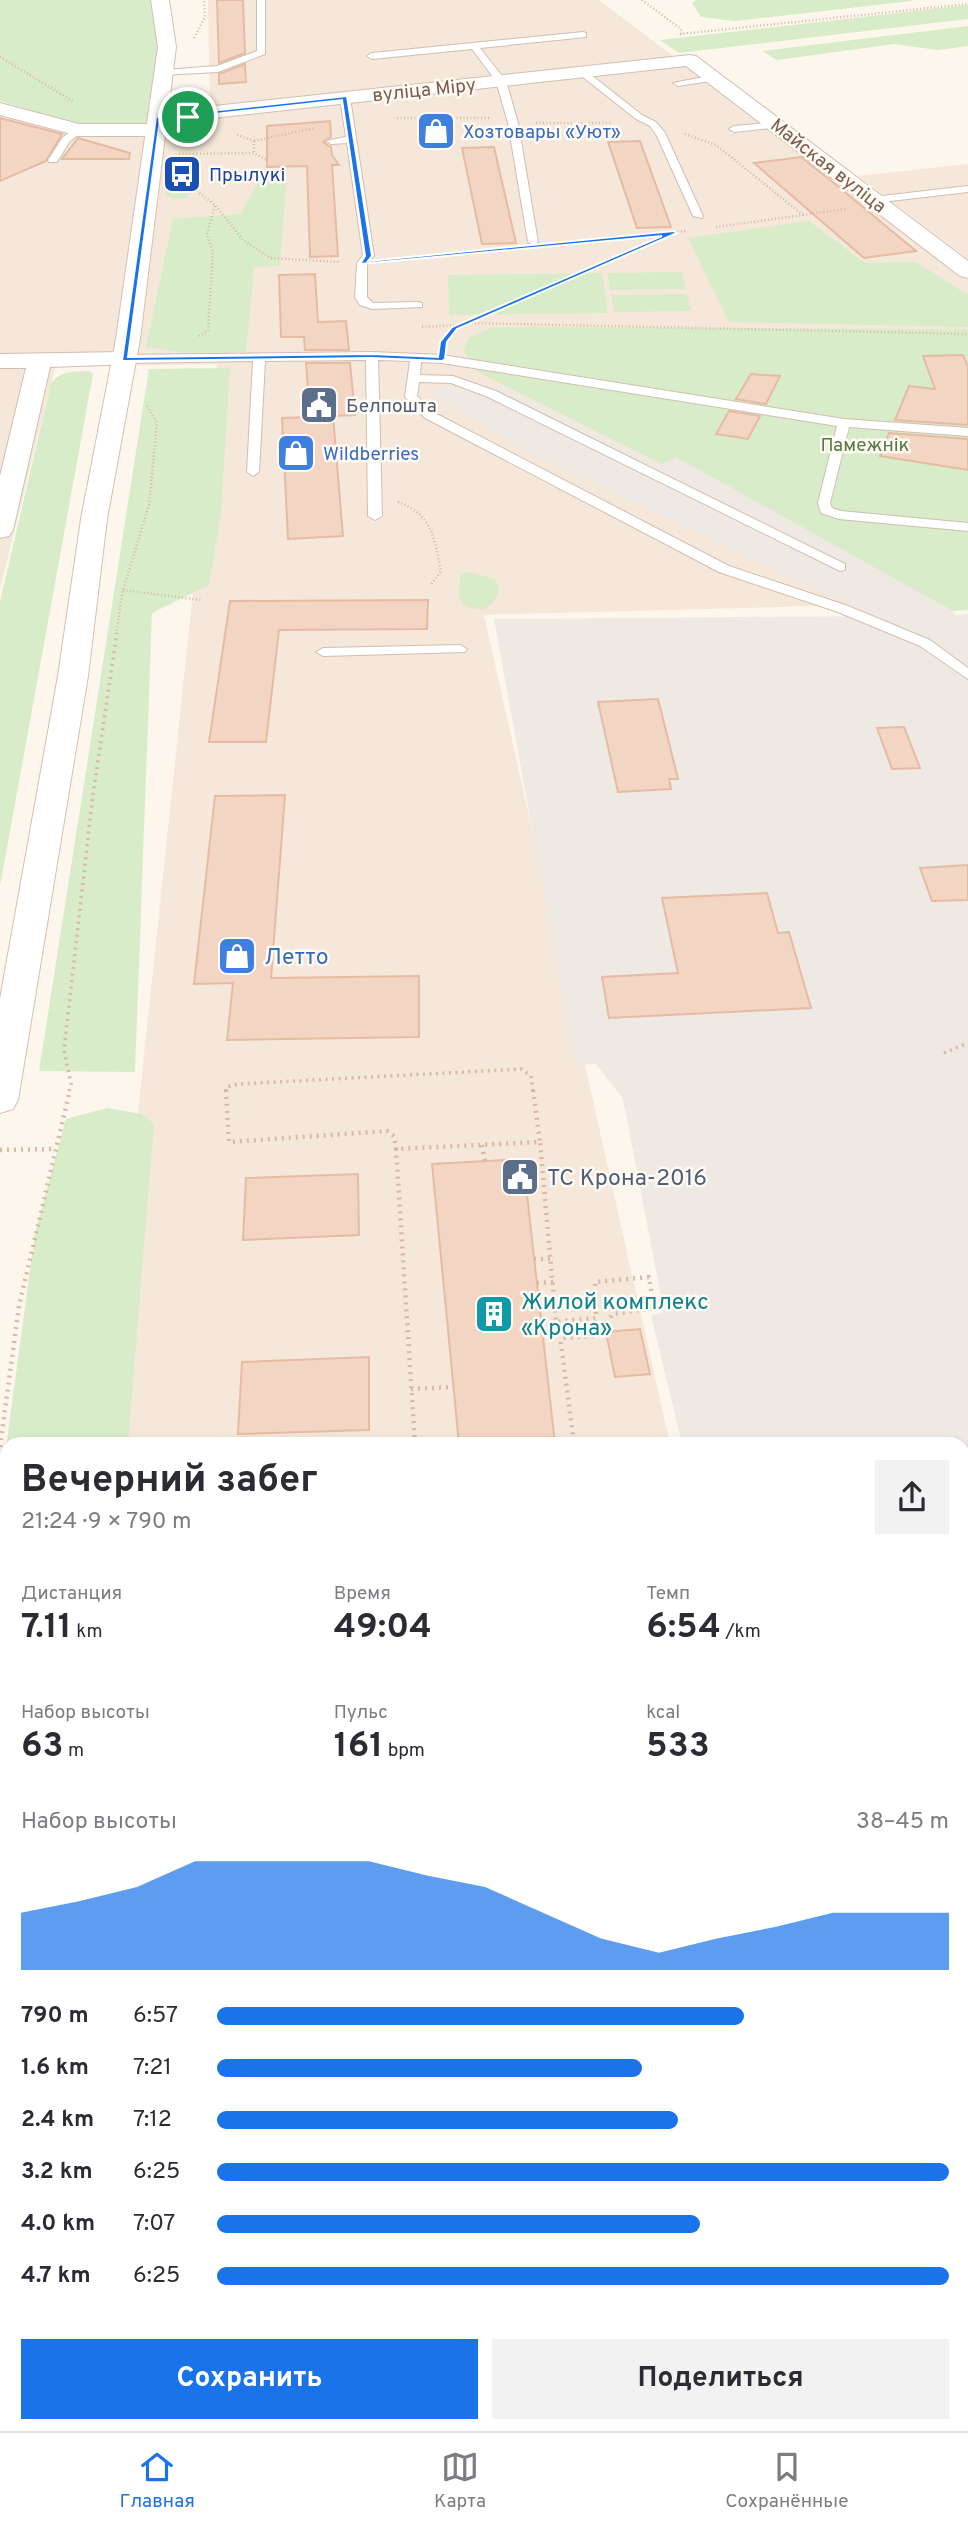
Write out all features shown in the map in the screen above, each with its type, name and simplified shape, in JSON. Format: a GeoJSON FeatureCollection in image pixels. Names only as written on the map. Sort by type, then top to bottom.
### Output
{"type":"FeatureCollection","features":[{"type":"Feature","properties":{"kind":"street"},"geometry":{"type":"LineString","coordinates":[[0,1100],[73,676],[94,519],[124,359],[167,47],[160,0]]}},
{"type":"Feature","properties":{"kind":"street","name":"вуліца Міру"},"geometry":{"type":"LineString","coordinates":[[0,109],[79,130],[115,130],[345,98],[690,60]]}},
{"type":"Feature","properties":{"kind":"street","name":"Майская вуліца"},"geometry":{"type":"LineString","coordinates":[[690,60],[968,271]]}},
{"type":"Feature","properties":{"kind":"street"},"geometry":{"type":"LineString","coordinates":[[0,361],[124,359]]}},
{"type":"Feature","properties":{"kind":"street"},"geometry":{"type":"LineString","coordinates":[[0,530],[5,491],[40,360]]}},
{"type":"Feature","properties":{"kind":"lane"},"geometry":{"type":"LineString","coordinates":[[164,73],[218,69],[262,52],[261,0]]}},
{"type":"Feature","properties":{"kind":"lane"},"geometry":{"type":"LineString","coordinates":[[372,56],[583,35]]}},
{"type":"Feature","properties":{"kind":"lane"},"geometry":{"type":"LineString","coordinates":[[474,46],[501,80],[513,123],[534,242]]}},
{"type":"Feature","properties":{"kind":"lane"},"geometry":{"type":"LineString","coordinates":[[582,72],[639,117],[653,124],[662,135],[698,215]]}},
{"type":"Feature","properties":{"kind":"lane"},"geometry":{"type":"LineString","coordinates":[[678,83],[714,78]]}},
{"type":"Feature","properties":{"kind":"lane"},"geometry":{"type":"LineString","coordinates":[[345,98],[369,256],[362,263],[361,297],[364,303],[372,306],[418,305]]}},
{"type":"Feature","properties":{"kind":"lane"},"geometry":{"type":"LineString","coordinates":[[734,129],[778,125]]}},
{"type":"Feature","properties":{"kind":"lane"},"geometry":{"type":"LineString","coordinates":[[53,160],[66,139],[79,130]]}},
{"type":"Feature","properties":{"kind":"lane"},"geometry":{"type":"LineString","coordinates":[[331,141],[352,139]]}},
{"type":"Feature","properties":{"kind":"lane"},"geometry":{"type":"LineString","coordinates":[[876,202],[968,189]]}},
{"type":"Feature","properties":{"kind":"lane"},"geometry":{"type":"LineString","coordinates":[[442,359],[444,342]]}},
{"type":"Feature","properties":{"kind":"lane"},"geometry":{"type":"LineString","coordinates":[[124,359],[372,356],[442,359],[844,423],[968,432]]}},
{"type":"Feature","properties":{"kind":"lane"},"geometry":{"type":"LineString","coordinates":[[372,356],[375,516]]}},
{"type":"Feature","properties":{"kind":"lane"},"geometry":{"type":"LineString","coordinates":[[253,472],[259,357]]}},
{"type":"Feature","properties":{"kind":"lane"},"geometry":{"type":"LineString","coordinates":[[416,357],[411,397],[429,415],[724,569],[843,609],[925,643],[968,675]]}},
{"type":"Feature","properties":{"kind":"lane"},"geometry":{"type":"LineString","coordinates":[[413,378],[453,380],[492,394],[840,566]]}},
{"type":"Feature","properties":{"kind":"lane"},"geometry":{"type":"LineString","coordinates":[[844,423],[824,503],[826,510],[839,515],[968,527]]}},
{"type":"Feature","properties":{"kind":"lane"},"geometry":{"type":"LineString","coordinates":[[323,652],[460,649]]}},
{"type":"Feature","properties":{"kind":"path"},"geometry":{"type":"LineString","coordinates":[[642,0],[681,29],[680,34],[690,60]]}},
{"type":"Feature","properties":{"kind":"path"},"geometry":{"type":"LineString","coordinates":[[680,34],[968,4]]}},
{"type":"Feature","properties":{"kind":"path"},"geometry":{"type":"LineString","coordinates":[[0,57],[94,114],[115,130]]}},
{"type":"Feature","properties":{"kind":"path"},"geometry":{"type":"LineString","coordinates":[[152,156],[254,153],[267,160]]}},
{"type":"Feature","properties":{"kind":"path"},"geometry":{"type":"LineString","coordinates":[[180,167],[180,180],[215,205],[243,240],[270,258],[362,263],[523,247]]}},
{"type":"Feature","properties":{"kind":"path"},"geometry":{"type":"LineString","coordinates":[[713,228],[876,202]]}},
{"type":"Feature","properties":{"kind":"path"},"geometry":{"type":"LineString","coordinates":[[1,1437],[19,1306],[71,1084],[64,1050],[93,794],[123,590],[149,505],[157,423],[137,389],[177,359],[179,346],[208,331],[213,252],[206,234],[215,205]]}},
{"type":"Feature","properties":{"kind":"path"},"geometry":{"type":"LineString","coordinates":[[549,245],[687,231]]}},
{"type":"Feature","properties":{"kind":"path"},"geometry":{"type":"LineString","coordinates":[[444,342],[455,328],[462,324],[674,233]]}},
{"type":"Feature","properties":{"kind":"path"},"geometry":{"type":"LineString","coordinates":[[416,357],[421,327],[462,324],[968,334]]}},
{"type":"Feature","properties":{"kind":"path"},"geometry":{"type":"LineString","coordinates":[[375,497],[409,505],[430,521],[441,571],[429,586]]}},
{"type":"Feature","properties":{"kind":"path"},"geometry":{"type":"LineString","coordinates":[[123,590],[201,600]]}},
{"type":"Feature","properties":{"kind":"path"},"geometry":{"type":"LineString","coordinates":[[944,1054],[968,1043]]}},
{"type":"Feature","properties":{"kind":"path"},"geometry":{"type":"LineString","coordinates":[[414,1437],[394,1136],[387,1131],[229,1142],[226,1087],[239,1084],[521,1069],[531,1076],[540,1142],[556,1322],[596,1318],[595,1282],[649,1277],[654,1308],[613,1314],[596,1336],[563,1338],[561,1342],[573,1437]]}},
{"type":"Feature","properties":{"kind":"path"},"geometry":{"type":"LineString","coordinates":[[396,1149],[540,1142]]}},
{"type":"Feature","properties":{"kind":"path"},"geometry":{"type":"LineString","coordinates":[[482,1145],[485,1161]]}},
{"type":"Feature","properties":{"kind":"path"},"geometry":{"type":"LineString","coordinates":[[0,1150],[54,1149]]}},
{"type":"Feature","properties":{"kind":"path"},"geometry":{"type":"LineString","coordinates":[[534,1259],[551,1259]]}},
{"type":"Feature","properties":{"kind":"path"},"geometry":{"type":"LineString","coordinates":[[537,1283],[553,1282]]}},
{"type":"Feature","properties":{"kind":"path"},"geometry":{"type":"LineString","coordinates":[[411,1389],[454,1387]]}},
{"type":"Feature","properties":{"kind":"shaded area"},"geometry":{"type":"Polygon","coordinates":[[[208,0],[599,0],[968,279],[968,602],[484,615],[668,1437],[104,1437],[217,364],[55,367],[0,589],[0,105],[105,136],[165,127],[210,126],[208,0]]]}},
{"type":"Feature","properties":{"kind":"shaded area"},"geometry":{"type":"Polygon","coordinates":[[[968,164],[968,259],[858,176],[968,164]]]}},
{"type":"Feature","properties":{"kind":"shaded area"},"geometry":{"type":"Polygon","coordinates":[[[454,385],[506,386],[662,464],[678,458],[953,611],[955,615],[968,614],[968,1437],[680,1437],[651,1315],[664,1312],[623,1099],[596,1064],[575,1065],[494,619],[873,616],[528,453],[431,393],[454,385]]]}},
{"type":"Feature","properties":{"kind":"green space"},"geometry":{"type":"Polygon","coordinates":[[[0,0],[156,0],[162,48],[150,133],[111,134],[0,101],[0,0]]]}},
{"type":"Feature","properties":{"kind":"green space"},"geometry":{"type":"Polygon","coordinates":[[[696,0],[912,1],[735,21],[701,17],[692,3],[696,0]]]}},
{"type":"Feature","properties":{"kind":"green space"},"geometry":{"type":"Polygon","coordinates":[[[968,5],[968,19],[679,53],[660,40],[968,5]]]}},
{"type":"Feature","properties":{"kind":"green space"},"geometry":{"type":"Polygon","coordinates":[[[968,26],[968,46],[938,50],[894,44],[777,60],[762,51],[968,26]]]}},
{"type":"Feature","properties":{"kind":"green space"},"geometry":{"type":"Polygon","coordinates":[[[258,172],[287,172],[280,266],[254,267],[246,352],[185,353],[146,347],[173,219],[241,214],[258,182],[258,172]]]}},
{"type":"Feature","properties":{"kind":"green space"},"geometry":{"type":"Polygon","coordinates":[[[191,178],[188,198],[173,200],[164,193],[177,179],[191,178]]]}},
{"type":"Feature","properties":{"kind":"green space"},"geometry":{"type":"Polygon","coordinates":[[[809,221],[865,263],[916,262],[968,295],[968,327],[729,322],[688,238],[809,221]]]}},
{"type":"Feature","properties":{"kind":"green space"},"geometry":{"type":"Polygon","coordinates":[[[682,272],[686,289],[610,290],[607,273],[682,272]]]}},
{"type":"Feature","properties":{"kind":"green space"},"geometry":{"type":"Polygon","coordinates":[[[602,273],[608,313],[449,315],[448,275],[602,273]]]}},
{"type":"Feature","properties":{"kind":"green space"},"geometry":{"type":"Polygon","coordinates":[[[687,294],[691,311],[614,312],[611,295],[687,294]]]}},
{"type":"Feature","properties":{"kind":"green space","name":"Памежнік"},"geometry":{"type":"Polygon","coordinates":[[[493,327],[968,329],[968,610],[953,611],[676,457],[662,464],[476,371],[463,350],[469,338],[493,327]]]}},
{"type":"Feature","properties":{"kind":"green space"},"geometry":{"type":"Polygon","coordinates":[[[230,368],[221,514],[209,585],[152,613],[135,1072],[39,1071],[149,369],[230,368]]]}},
{"type":"Feature","properties":{"kind":"green space"},"geometry":{"type":"Polygon","coordinates":[[[89,371],[93,374],[0,886],[0,602],[51,383],[64,374],[89,371]]]}},
{"type":"Feature","properties":{"kind":"green space"},"geometry":{"type":"Polygon","coordinates":[[[469,572],[495,579],[499,590],[495,601],[484,609],[468,607],[461,601],[461,574],[469,572]]]}},
{"type":"Feature","properties":{"kind":"green space"},"geometry":{"type":"Polygon","coordinates":[[[107,1108],[142,1114],[154,1124],[129,1437],[7,1437],[35,1233],[66,1119],[107,1108]]]}},
{"type":"Feature","properties":{"kind":"building"},"geometry":{"type":"Polygon","coordinates":[[[217,0],[243,0],[245,53],[219,63],[217,0]]]}},
{"type":"Feature","properties":{"kind":"building"},"geometry":{"type":"Polygon","coordinates":[[[245,64],[246,82],[219,84],[219,74],[245,64]]]}},
{"type":"Feature","properties":{"kind":"building"},"geometry":{"type":"Polygon","coordinates":[[[0,118],[62,134],[46,161],[0,181],[0,118]]]}},
{"type":"Feature","properties":{"kind":"building"},"geometry":{"type":"Polygon","coordinates":[[[330,121],[331,137],[323,142],[331,147],[332,155],[339,165],[332,165],[338,256],[310,257],[307,166],[267,167],[267,126],[330,121]]]}},
{"type":"Feature","properties":{"kind":"building"},"geometry":{"type":"Polygon","coordinates":[[[78,138],[130,153],[129,159],[62,159],[78,138]]]}},
{"type":"Feature","properties":{"kind":"building"},"geometry":{"type":"Polygon","coordinates":[[[640,141],[671,227],[637,228],[608,142],[640,141]]]}},
{"type":"Feature","properties":{"kind":"building"},"geometry":{"type":"Polygon","coordinates":[[[494,147],[516,243],[482,244],[462,148],[494,147]]]}},
{"type":"Feature","properties":{"kind":"building"},"geometry":{"type":"Polygon","coordinates":[[[801,157],[916,251],[864,258],[754,163],[801,157]]]}},
{"type":"Feature","properties":{"kind":"building"},"geometry":{"type":"Polygon","coordinates":[[[315,274],[318,322],[346,321],[349,350],[305,350],[304,337],[281,337],[279,275],[315,274]]]}},
{"type":"Feature","properties":{"kind":"building"},"geometry":{"type":"Polygon","coordinates":[[[963,355],[968,367],[968,425],[895,420],[909,386],[935,389],[923,356],[963,355]]]}},
{"type":"Feature","properties":{"kind":"building"},"geometry":{"type":"Polygon","coordinates":[[[306,363],[350,363],[355,415],[333,416],[343,536],[288,539],[282,418],[310,417],[306,363]]]}},
{"type":"Feature","properties":{"kind":"building"},"geometry":{"type":"Polygon","coordinates":[[[751,374],[780,376],[766,404],[736,399],[751,374]]]}},
{"type":"Feature","properties":{"kind":"building"},"geometry":{"type":"Polygon","coordinates":[[[729,411],[760,416],[748,439],[716,434],[729,411]]]}},
{"type":"Feature","properties":{"kind":"building"},"geometry":{"type":"Polygon","coordinates":[[[889,433],[968,439],[968,470],[880,456],[889,433]]]}},
{"type":"Feature","properties":{"kind":"building"},"geometry":{"type":"Polygon","coordinates":[[[428,600],[427,629],[279,630],[266,742],[209,742],[230,601],[428,600]]]}},
{"type":"Feature","properties":{"kind":"building"},"geometry":{"type":"Polygon","coordinates":[[[658,699],[678,779],[669,779],[671,789],[618,792],[598,702],[658,699]]]}},
{"type":"Feature","properties":{"kind":"building"},"geometry":{"type":"Polygon","coordinates":[[[904,727],[920,768],[892,769],[877,728],[904,727]]]}},
{"type":"Feature","properties":{"kind":"building"},"geometry":{"type":"Polygon","coordinates":[[[285,795],[271,978],[419,976],[419,1037],[227,1040],[233,983],[194,984],[215,796],[285,795]]]}},
{"type":"Feature","properties":{"kind":"building"},"geometry":{"type":"Polygon","coordinates":[[[968,865],[968,900],[932,901],[920,868],[968,865]]]}},
{"type":"Feature","properties":{"kind":"building"},"geometry":{"type":"Polygon","coordinates":[[[767,893],[778,933],[789,932],[811,1008],[609,1018],[602,977],[678,973],[662,898],[767,893]]]}},
{"type":"Feature","properties":{"kind":"building","name":"Жилой комплекс «Крона»"},"geometry":{"type":"Polygon","coordinates":[[[523,1159],[554,1437],[458,1437],[432,1164],[523,1159]]]}},
{"type":"Feature","properties":{"kind":"building"},"geometry":{"type":"Polygon","coordinates":[[[358,1174],[359,1235],[243,1240],[246,1178],[358,1174]]]}},
{"type":"Feature","properties":{"kind":"building"},"geometry":{"type":"Polygon","coordinates":[[[640,1329],[650,1374],[615,1377],[606,1332],[640,1329]]]}},
{"type":"Feature","properties":{"kind":"building"},"geometry":{"type":"Polygon","coordinates":[[[369,1357],[369,1430],[238,1434],[242,1362],[369,1357]]]}},
{"type":"Feature","properties":{"kind":"place","name":"Хозтовары «Уют»"},"geometry":{"type":"Point","coordinates":[436,131]}},
{"type":"Feature","properties":{"kind":"place","name":"Прылукі"},"geometry":{"type":"Point","coordinates":[182,174]}},
{"type":"Feature","properties":{"kind":"place","name":"Белпошта"},"geometry":{"type":"Point","coordinates":[319,405]}},
{"type":"Feature","properties":{"kind":"place","name":"Wildberries"},"geometry":{"type":"Point","coordinates":[296,453]}},
{"type":"Feature","properties":{"kind":"place","name":"Летто"},"geometry":{"type":"Point","coordinates":[237,956]}},
{"type":"Feature","properties":{"kind":"place","name":"ТС Крона-2016"},"geometry":{"type":"Point","coordinates":[520,1177]}},
{"type":"Feature","properties":{"kind":"place","name":"Жилой комплекс «Крона»"},"geometry":{"type":"Point","coordinates":[494,1314]}},
{"type":"Feature","properties":{"kind":"route"},"geometry":{"type":"LineString","coordinates":[[345,98],[369,256],[362,263],[674,233],[455,328],[444,342],[442,359],[372,356],[124,359],[158,118],[188,117],[345,98]]}}]}
